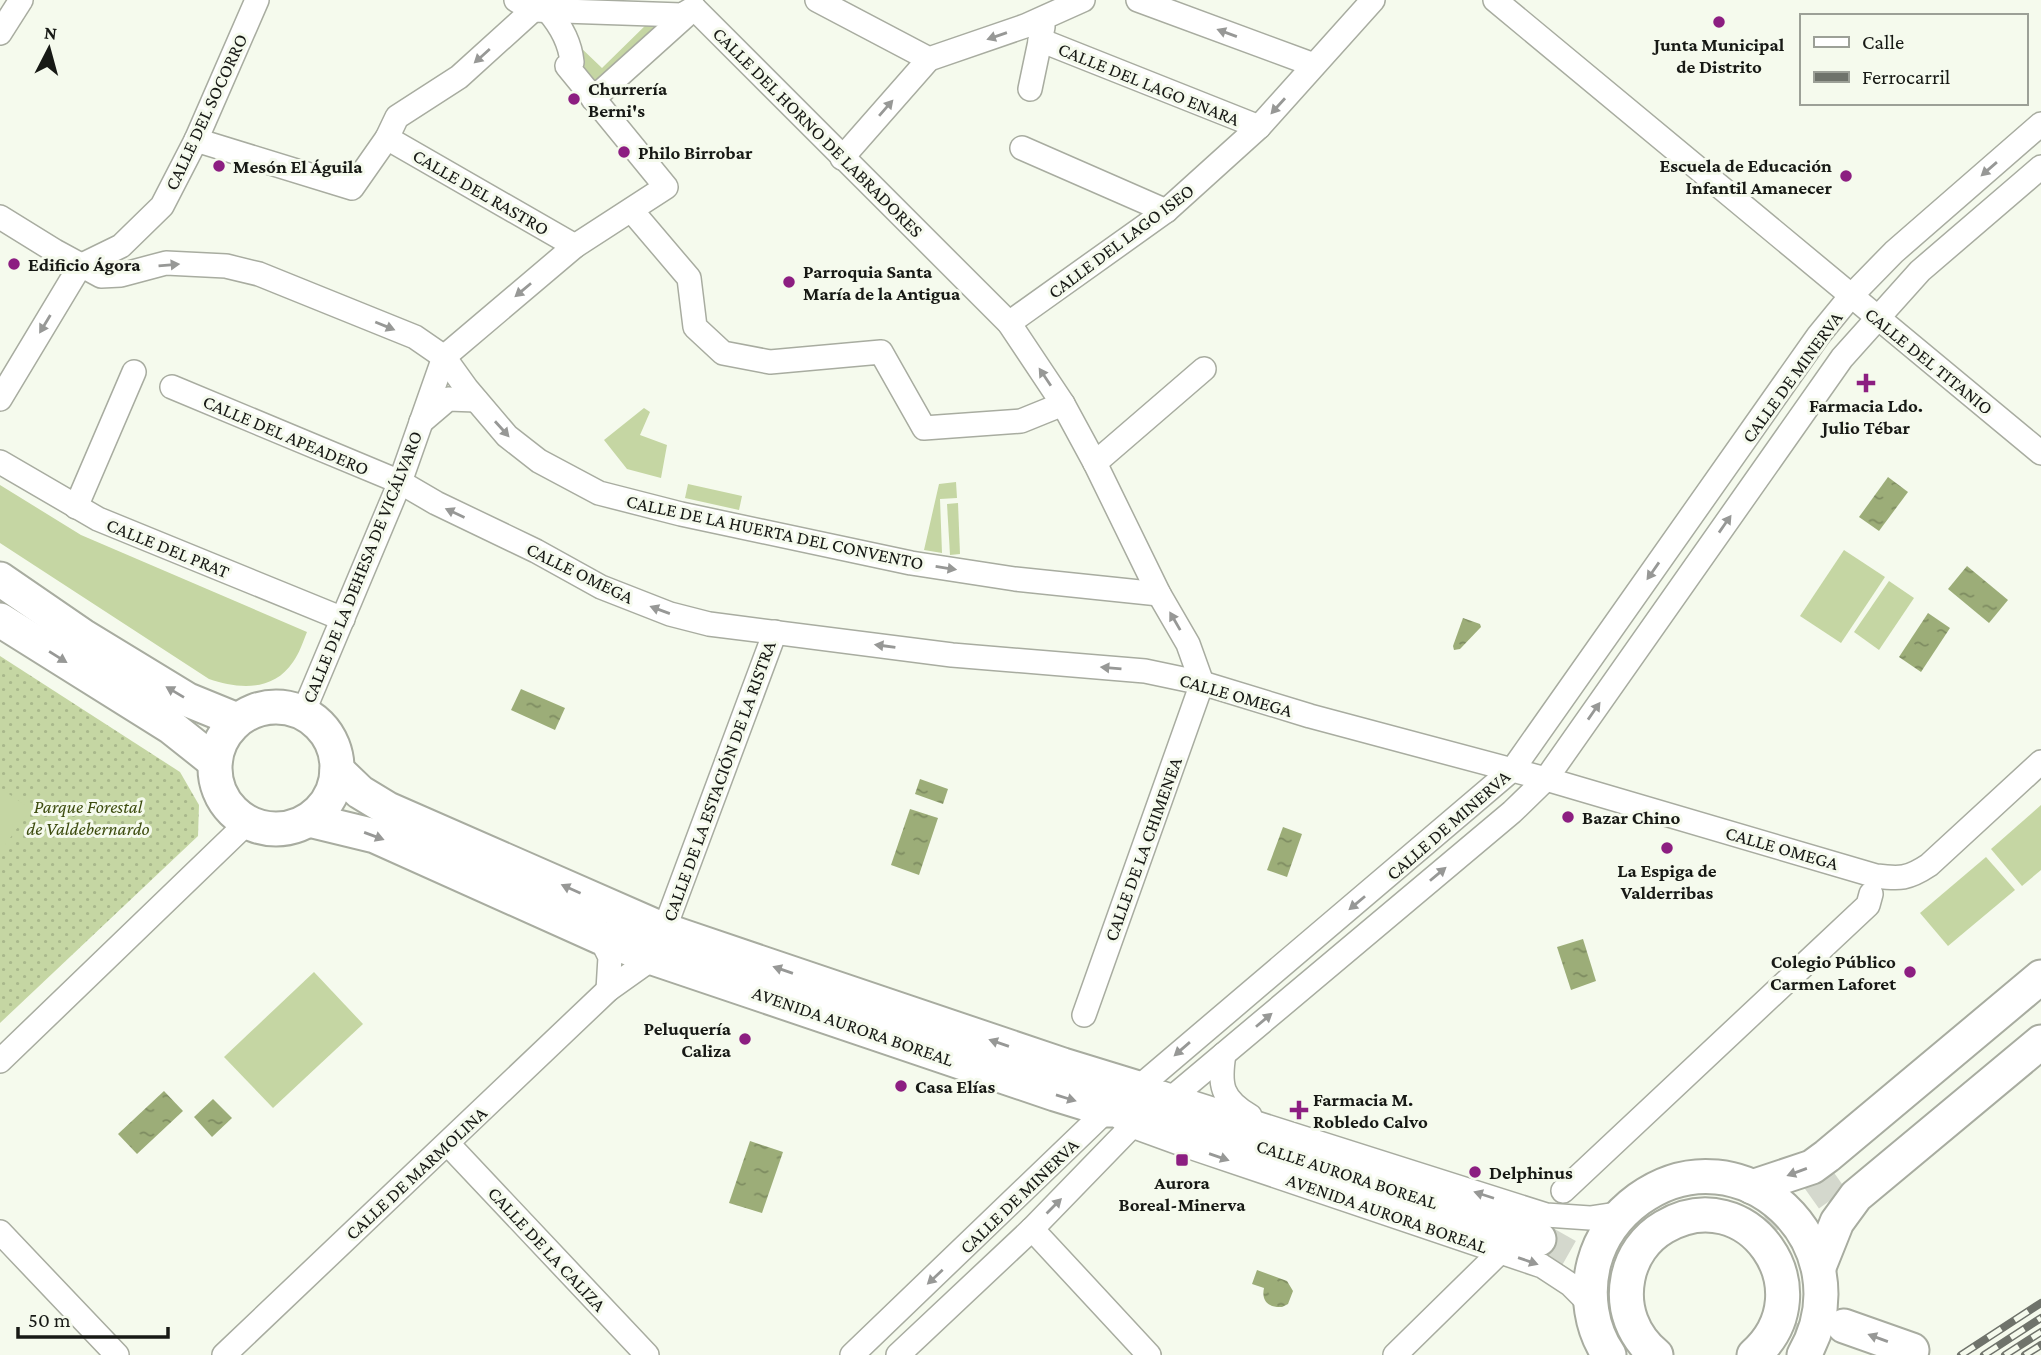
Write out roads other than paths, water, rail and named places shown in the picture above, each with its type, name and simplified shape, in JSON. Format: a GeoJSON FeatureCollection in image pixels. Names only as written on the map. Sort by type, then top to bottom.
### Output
{"type":"FeatureCollection","features":[{"type":"Feature","properties":{"kind":"main road"},"geometry":{"type":"LineString","coordinates":[[0,579],[83,636],[188,700],[237,720]]}},
{"type":"Feature","properties":{"kind":"main road"},"geometry":{"type":"LineString","coordinates":[[0,620],[171,727],[215,762]]}},
{"type":"Feature","properties":{"kind":"main road"},"geometry":{"type":"LineString","coordinates":[[262,708],[290,708],[303,713],[315,720],[328,736],[336,756],[335,785],[329,798],[309,820],[279,829],[248,822],[236,814],[223,797],[215,777],[215,762],[222,739],[237,720],[262,708]]}},
{"type":"Feature","properties":{"kind":"main road","name":"AVENIDA AURORA BOREAL"},"geometry":{"type":"LineString","coordinates":[[337,770],[360,792],[388,809],[659,944],[1063,1065],[1141,1106]]}},
{"type":"Feature","properties":{"kind":"main road","name":"AVENIDA AURORA BOREAL"},"geometry":{"type":"LineString","coordinates":[[309,820],[339,825],[375,836],[600,937],[659,944]]}},
{"type":"Feature","properties":{"kind":"main road"},"geometry":{"type":"LineString","coordinates":[[1752,1187],[1804,1170],[1827,1156],[2041,977]]}},
{"type":"Feature","properties":{"kind":"main road"},"geometry":{"type":"LineString","coordinates":[[2041,1002],[1845,1175],[2041,1017]]}},
{"type":"Feature","properties":{"kind":"main road"},"geometry":{"type":"LineString","coordinates":[[1789,1310],[1837,1222],[1856,1196],[2041,1042]]}},
{"type":"Feature","properties":{"kind":"main road","name":"CALLE AURORA BOREAL"},"geometry":{"type":"LineString","coordinates":[[1141,1106],[1539,1238]]}},
{"type":"Feature","properties":{"kind":"main road"},"geometry":{"type":"LineString","coordinates":[[1656,1355],[1641,1340],[1609,1324],[1591,1280],[1596,1256],[1608,1232],[1623,1213],[1646,1194],[1673,1182],[1717,1178],[1752,1187],[1777,1202],[1793,1217],[1811,1244],[1789,1310]]}},
{"type":"Feature","properties":{"kind":"main road"},"geometry":{"type":"LineString","coordinates":[[1609,1324],[1626,1286],[1635,1257],[1633,1245],[1669,1224],[1689,1217],[1753,1221],[1766,1245],[1789,1310]]}},
{"type":"Feature","properties":{"kind":"main road"},"geometry":{"type":"LineString","coordinates":[[1847,1343],[1912,1350]]}},
{"type":"Feature","properties":{"kind":"street","name":"CALLE DEL SOCORRO"},"geometry":{"type":"LineString","coordinates":[[80,266],[121,246],[162,206],[196,140],[257,0]]}},
{"type":"Feature","properties":{"kind":"street"},"geometry":{"type":"LineString","coordinates":[[817,0],[929,59]]}},
{"type":"Feature","properties":{"kind":"street"},"geometry":{"type":"LineString","coordinates":[[842,158],[929,59],[1046,17],[1083,0]]}},
{"type":"Feature","properties":{"kind":"street"},"geometry":{"type":"LineString","coordinates":[[1138,0],[1314,65]]}},
{"type":"Feature","properties":{"kind":"street","name":"CALLE DEL LAGO ISEO"},"geometry":{"type":"LineString","coordinates":[[1009,323],[1166,211],[1259,127],[1373,0]]}},
{"type":"Feature","properties":{"kind":"street","name":"CALLE DEL TITANIO"},"geometry":{"type":"LineString","coordinates":[[1495,0],[2041,453]]}},
{"type":"Feature","properties":{"kind":"street"},"geometry":{"type":"LineString","coordinates":[[0,33],[12,4]]}},
{"type":"Feature","properties":{"kind":"street"},"geometry":{"type":"LineString","coordinates":[[196,140],[352,188],[387,138],[397,117],[459,77],[538,6],[682,15],[698,4]]}},
{"type":"Feature","properties":{"kind":"street"},"geometry":{"type":"LineString","coordinates":[[593,99],[698,4]]}},
{"type":"Feature","properties":{"kind":"street","name":"CALLE DEL HORNO DE LABRADORES"},"geometry":{"type":"LineString","coordinates":[[698,4],[842,158],[1009,323],[1063,404],[1095,463],[1159,594],[1188,644],[1202,683]]}},
{"type":"Feature","properties":{"kind":"street"},"geometry":{"type":"LineString","coordinates":[[444,357],[575,246],[666,187],[568,66],[572,62],[570,48],[556,20],[538,6]]}},
{"type":"Feature","properties":{"kind":"street"},"geometry":{"type":"LineString","coordinates":[[1030,89],[1046,17]]}},
{"type":"Feature","properties":{"kind":"street","name":"CALLE DEL LAGO ENARA"},"geometry":{"type":"LineString","coordinates":[[1040,40],[1259,127]]}},
{"type":"Feature","properties":{"kind":"street","name":"CALLE DE MINERVA"},"geometry":{"type":"LineString","coordinates":[[852,1355],[1141,1106],[1513,769],[1818,336],[1850,297],[1894,252],[2041,124]]}},
{"type":"Feature","properties":{"kind":"street","name":"CALLE DEL RASTRO"},"geometry":{"type":"LineString","coordinates":[[387,138],[575,246]]}},
{"type":"Feature","properties":{"kind":"street"},"geometry":{"type":"LineString","coordinates":[[1022,148],[1166,211]]}},
{"type":"Feature","properties":{"kind":"street","name":"CALLE DE MINERVA"},"geometry":{"type":"LineString","coordinates":[[898,1355],[1032,1229],[1141,1106],[1224,1054],[1507,816],[1546,779],[1842,358],[1920,271],[2041,167]]}},
{"type":"Feature","properties":{"kind":"street"},"geometry":{"type":"LineString","coordinates":[[632,211],[689,278],[695,327],[723,353],[770,362],[881,352],[924,428],[1021,421],[1063,404]]}},
{"type":"Feature","properties":{"kind":"street","name":"CALLE DE LA HUERTA DEL CONVENTO"},"geometry":{"type":"LineString","coordinates":[[0,217],[101,276],[121,275],[166,263],[215,265],[243,270],[415,337],[444,357],[507,436],[538,461],[600,493],[911,563],[1015,579],[1159,594]]}},
{"type":"Feature","properties":{"kind":"street"},"geometry":{"type":"LineString","coordinates":[[0,399],[80,266]]}},
{"type":"Feature","properties":{"kind":"street","name":"CALLE DE LA DEHESA DE VICÁLVARO"},"geometry":{"type":"LineString","coordinates":[[303,713],[400,482],[444,357]]}},
{"type":"Feature","properties":{"kind":"street"},"geometry":{"type":"LineString","coordinates":[[1095,463],[1204,369]]}},
{"type":"Feature","properties":{"kind":"street"},"geometry":{"type":"LineString","coordinates":[[76,507],[134,372]]}},
{"type":"Feature","properties":{"kind":"street","name":"CALLE DEL APEADERO"},"geometry":{"type":"LineString","coordinates":[[172,387],[400,482]]}},
{"type":"Feature","properties":{"kind":"street","name":"CALLE DE LA DEHESA DE VICÁLVARO"},"geometry":{"type":"LineString","coordinates":[[421,422],[448,399],[476,400]]}},
{"type":"Feature","properties":{"kind":"street","name":"CALLE DEL PRAT"},"geometry":{"type":"LineString","coordinates":[[0,462],[98,519],[343,619]]}},
{"type":"Feature","properties":{"kind":"street","name":"CALLE OMEGA"},"geometry":{"type":"LineString","coordinates":[[400,482],[436,503],[613,592],[670,614],[709,624],[951,655],[1145,671],[1202,683],[1310,716],[1513,769],[1876,876],[1912,876],[1929,865],[2041,762]]}},
{"type":"Feature","properties":{"kind":"street","name":"CALLE DE LA ESTACIÓN DE LA RISTRA"},"geometry":{"type":"LineString","coordinates":[[659,944],[775,632]]}},
{"type":"Feature","properties":{"kind":"street","name":"CALLE DE LA CHIMENEA"},"geometry":{"type":"LineString","coordinates":[[1084,1015],[1202,683]]}},
{"type":"Feature","properties":{"kind":"street"},"geometry":{"type":"LineString","coordinates":[[0,1061],[248,822]]}},
{"type":"Feature","properties":{"kind":"street"},"geometry":{"type":"LineString","coordinates":[[1563,1191],[1868,905],[1871,894]]}},
{"type":"Feature","properties":{"kind":"street"},"geometry":{"type":"LineString","coordinates":[[600,937],[610,957],[608,990]]}},
{"type":"Feature","properties":{"kind":"street","name":"CALLE DE MARMOLINA"},"geometry":{"type":"LineString","coordinates":[[224,1355],[659,944]]}},
{"type":"Feature","properties":{"kind":"street"},"geometry":{"type":"LineString","coordinates":[[1224,1054],[1220,1076],[1223,1090],[1236,1107],[1267,1126]]}},
{"type":"Feature","properties":{"kind":"street","name":"AVENIDA AURORA BOREAL"},"geometry":{"type":"LineString","coordinates":[[1141,1106],[1267,1126],[1546,1215],[1590,1218],[1623,1213]]}},
{"type":"Feature","properties":{"kind":"street","name":"AVENIDA AURORA BOREAL"},"geometry":{"type":"LineString","coordinates":[[1141,1106],[1542,1266],[1556,1274],[1609,1324]]}},
{"type":"Feature","properties":{"kind":"street","name":"CALLE DE LA CALIZA"},"geometry":{"type":"LineString","coordinates":[[448,1144],[647,1355]]}},
{"type":"Feature","properties":{"kind":"street"},"geometry":{"type":"LineString","coordinates":[[1032,1229],[1149,1355]]}},
{"type":"Feature","properties":{"kind":"street"},"geometry":{"type":"LineString","coordinates":[[0,1232],[117,1355]]}},
{"type":"Feature","properties":{"kind":"street"},"geometry":{"type":"LineString","coordinates":[[1395,1355],[1500,1251]]}},
{"type":"Feature","properties":{"kind":"water"},"geometry":{"type":"Polygon","coordinates":[[[1888,477],[1908,492],[1879,531],[1859,517],[1888,477]]]}},
{"type":"Feature","properties":{"kind":"water"},"geometry":{"type":"Polygon","coordinates":[[[1967,566],[2008,600],[1989,623],[1948,589],[1967,566]]]}},
{"type":"Feature","properties":{"kind":"water"},"geometry":{"type":"Polygon","coordinates":[[[1928,613],[1950,628],[1921,672],[1899,657],[1928,613]]]}},
{"type":"Feature","properties":{"kind":"water"},"geometry":{"type":"Polygon","coordinates":[[[1463,618],[1480,624],[1481,627],[1460,649],[1454,650],[1453,646],[1463,618]]]}},
{"type":"Feature","properties":{"kind":"water"},"geometry":{"type":"Polygon","coordinates":[[[521,689],[565,708],[555,730],[511,710],[521,689]]]}},
{"type":"Feature","properties":{"kind":"water"},"geometry":{"type":"Polygon","coordinates":[[[920,779],[948,789],[943,804],[915,794],[920,779]]]}},
{"type":"Feature","properties":{"kind":"water"},"geometry":{"type":"Polygon","coordinates":[[[910,809],[938,818],[919,875],[891,865],[910,809]]]}},
{"type":"Feature","properties":{"kind":"water"},"geometry":{"type":"Polygon","coordinates":[[[1283,827],[1302,834],[1287,877],[1267,870],[1283,827]]]}},
{"type":"Feature","properties":{"kind":"water"},"geometry":{"type":"Polygon","coordinates":[[[1583,939],[1596,981],[1571,990],[1557,947],[1583,939]]]}},
{"type":"Feature","properties":{"kind":"water"},"geometry":{"type":"Polygon","coordinates":[[[164,1091],[183,1111],[137,1154],[118,1134],[164,1091]]]}},
{"type":"Feature","properties":{"kind":"water"},"geometry":{"type":"Polygon","coordinates":[[[213,1099],[232,1118],[212,1137],[194,1117],[213,1099]]]}},
{"type":"Feature","properties":{"kind":"water"},"geometry":{"type":"Polygon","coordinates":[[[750,1141],[783,1152],[762,1213],[729,1203],[750,1141]]]}},
{"type":"Feature","properties":{"kind":"water"},"geometry":{"type":"Polygon","coordinates":[[[1257,1270],[1287,1281],[1293,1291],[1288,1304],[1277,1307],[1267,1303],[1264,1288],[1252,1284],[1257,1270]]]}},
{"type":"Feature","properties":{"kind":"tunnel"},"geometry":{"type":"LineString","coordinates":[[1765,1218],[1808,1196],[1843,1171]]}},
{"type":"Feature","properties":{"kind":"tunnel"},"geometry":{"type":"LineString","coordinates":[[1539,1239],[1576,1260],[1610,1289]]}},
{"type":"Feature","properties":{"kind":"tunnel"},"geometry":{"type":"LineString","coordinates":[[1793,1339],[1839,1348]]}},
{"type":"Feature","properties":{"kind":"railway"},"geometry":{"type":"LineString","coordinates":[[1961,1355],[2041,1303]]}},
{"type":"Feature","properties":{"kind":"railway"},"geometry":{"type":"LineString","coordinates":[[1984,1355],[2041,1318]]}},
{"type":"Feature","properties":{"kind":"railway"},"geometry":{"type":"LineString","coordinates":[[2005,1355],[2041,1332]]}},
{"type":"Feature","properties":{"kind":"railway"},"geometry":{"type":"LineString","coordinates":[[2025,1355],[2041,1345]]}},
{"type":"Feature","properties":{"kind":"place","name":"Junta Municipal de Distrito"},"geometry":{"type":"Point","coordinates":[1719,22]}},
{"type":"Feature","properties":{"kind":"place","name":"Churrería Berni's"},"geometry":{"type":"Point","coordinates":[574,99]}},
{"type":"Feature","properties":{"kind":"place","name":"Philo Birrobar"},"geometry":{"type":"Point","coordinates":[624,152]}},
{"type":"Feature","properties":{"kind":"place","name":"Mesón El Águila"},"geometry":{"type":"Point","coordinates":[219,166]}},
{"type":"Feature","properties":{"kind":"place","name":"Escuela de Educación Infantil Amanecer"},"geometry":{"type":"Point","coordinates":[1846,176]}},
{"type":"Feature","properties":{"kind":"place","name":"Edificio Ágora"},"geometry":{"type":"Point","coordinates":[14,264]}},
{"type":"Feature","properties":{"kind":"place","name":"Parroquia Santa María de la Antigua"},"geometry":{"type":"Point","coordinates":[789,282]}},
{"type":"Feature","properties":{"kind":"place","name":"Farmacia Ldo. Julio Tébar"},"geometry":{"type":"Point","coordinates":[1866,383]}},
{"type":"Feature","properties":{"kind":"place","name":"Bazar Chino"},"geometry":{"type":"Point","coordinates":[1568,817]}},
{"type":"Feature","properties":{"kind":"place","name":"La Espiga de Valderribas"},"geometry":{"type":"Point","coordinates":[1667,848]}},
{"type":"Feature","properties":{"kind":"place","name":"Colegio Público Carmen Laforet"},"geometry":{"type":"Point","coordinates":[1910,972]}},
{"type":"Feature","properties":{"kind":"place","name":"Peluquería Caliza"},"geometry":{"type":"Point","coordinates":[745,1039]}},
{"type":"Feature","properties":{"kind":"place","name":"Casa Elías"},"geometry":{"type":"Point","coordinates":[901,1086]}},
{"type":"Feature","properties":{"kind":"place","name":"Farmacia M. Robledo Calvo"},"geometry":{"type":"Point","coordinates":[1299,1110]}},
{"type":"Feature","properties":{"kind":"place","name":"Aurora Boreal-Minerva"},"geometry":{"type":"Point","coordinates":[1182,1160]}},
{"type":"Feature","properties":{"kind":"place","name":"Delphinus"},"geometry":{"type":"Point","coordinates":[1475,1172]}},
{"type":"Feature","properties":{"kind":"park label","name":"Parque Forestal de Valdebernardo"},"geometry":{"type":"Point","coordinates":[88,817]}}]}
